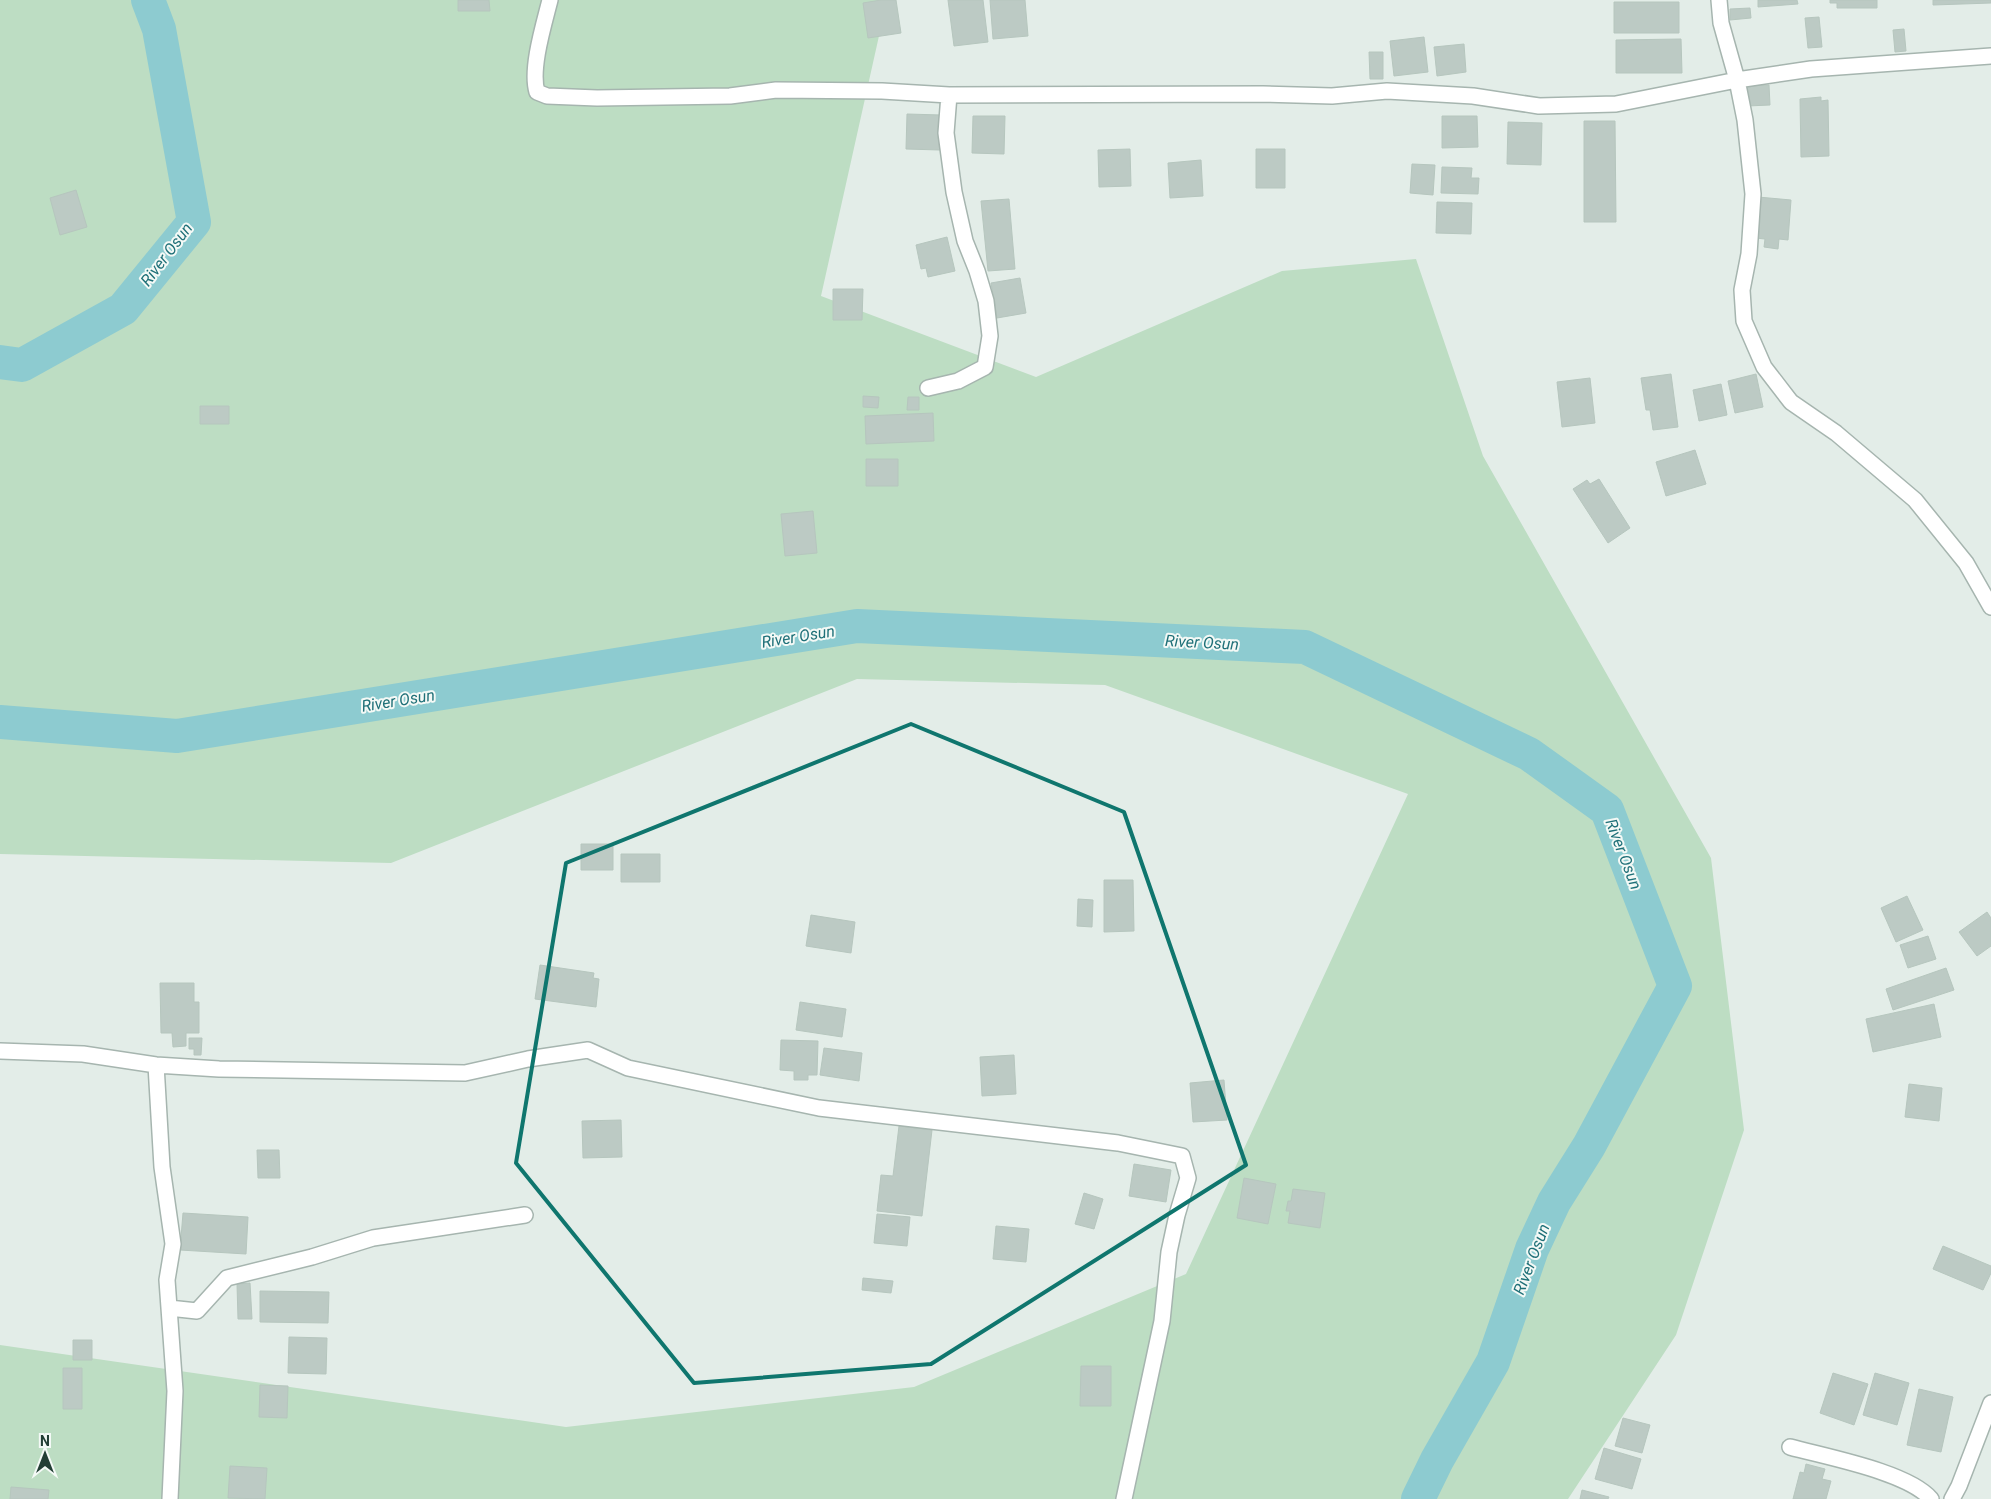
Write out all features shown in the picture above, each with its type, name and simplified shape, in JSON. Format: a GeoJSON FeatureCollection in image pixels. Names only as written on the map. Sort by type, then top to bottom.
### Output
{"type":"FeatureCollection","features":[{"type":"Feature","properties":{"kind":"street"},"geometry":{"type":"LineString","coordinates":[[550,0],[539,42],[534,83],[537,92],[547,96],[597,98],[730,96],[776,90],[949,94],[1263,94],[1332,96],[1387,91],[1474,96],[1539,106],[1616,104],[1737,80],[1811,69],[1991,56]]}},
{"type":"Feature","properties":{"kind":"street"},"geometry":{"type":"LineString","coordinates":[[1718,0],[1745,120],[1753,194],[1749,254],[1742,290],[1744,321],[1764,367],[1791,402],[1836,433],[1915,500],[1966,563],[1991,607]]}},
{"type":"Feature","properties":{"kind":"street"},"geometry":{"type":"LineString","coordinates":[[928,388],[958,381],[985,367],[990,336],[986,301],[965,241],[954,192],[946,133],[949,94]]}},
{"type":"Feature","properties":{"kind":"street"},"geometry":{"type":"LineString","coordinates":[[0,1051],[82,1054],[156,1065],[219,1069],[465,1073],[528,1059],[588,1050],[628,1068],[819,1108],[1118,1143],[1182,1156],[1188,1178],[1169,1252],[1162,1321],[1124,1499]]}},
{"type":"Feature","properties":{"kind":"street"},"geometry":{"type":"LineString","coordinates":[[156,1065],[162,1167],[173,1244],[167,1280],[175,1391],[170,1499]]}},
{"type":"Feature","properties":{"kind":"street"},"geometry":{"type":"LineString","coordinates":[[169,1308],[197,1311],[227,1278],[312,1257],[374,1238],[525,1215]]}},
{"type":"Feature","properties":{"kind":"street"},"geometry":{"type":"LineString","coordinates":[[1952,1499],[1959,1486],[1991,1403]]}},
{"type":"Feature","properties":{"kind":"street"},"geometry":{"type":"LineString","coordinates":[[1790,1448],[1893,1475],[1925,1492],[1931,1499]]}},
{"type":"Feature","properties":{"kind":"highlighted area"},"geometry":{"type":"Polygon","coordinates":[[[911,724],[1124,812],[1246,1165],[931,1364],[694,1383],[516,1163],[566,863],[911,724]]]}},
{"type":"Feature","properties":{"kind":"green space"},"geometry":{"type":"Polygon","coordinates":[[[0,0],[887,0],[821,296],[1036,377],[1282,271],[1416,259],[1483,456],[1711,858],[1744,1130],[1676,1335],[1568,1499],[0,1499],[0,1345],[566,1427],[914,1387],[1186,1274],[1408,794],[1105,685],[857,679],[391,863],[0,854],[0,0]]]}},
{"type":"Feature","properties":{"kind":"building"},"geometry":{"type":"Polygon","coordinates":[[[458,0],[489,0],[490,11],[458,11],[458,0]]]}},
{"type":"Feature","properties":{"kind":"building"},"geometry":{"type":"Polygon","coordinates":[[[896,0],[901,33],[868,38],[863,3],[896,0]]]}},
{"type":"Feature","properties":{"kind":"building"},"geometry":{"type":"Polygon","coordinates":[[[948,0],[983,0],[988,42],[954,46],[948,0]]]}},
{"type":"Feature","properties":{"kind":"building"},"geometry":{"type":"Polygon","coordinates":[[[990,0],[1025,0],[1028,36],[993,39],[990,0]]]}},
{"type":"Feature","properties":{"kind":"building"},"geometry":{"type":"Polygon","coordinates":[[[1758,0],[1797,0],[1798,4],[1758,7],[1758,0]]]}},
{"type":"Feature","properties":{"kind":"building"},"geometry":{"type":"Polygon","coordinates":[[[1830,0],[1877,0],[1877,8],[1837,8],[1837,3],[1830,3],[1830,0]]]}},
{"type":"Feature","properties":{"kind":"building"},"geometry":{"type":"Polygon","coordinates":[[[1933,0],[1991,0],[1991,3],[1933,5],[1933,0]]]}},
{"type":"Feature","properties":{"kind":"building"},"geometry":{"type":"Polygon","coordinates":[[[1614,2],[1679,2],[1679,33],[1614,33],[1614,2]]]}},
{"type":"Feature","properties":{"kind":"building"},"geometry":{"type":"Polygon","coordinates":[[[1750,8],[1751,18],[1730,20],[1730,9],[1750,8]]]}},
{"type":"Feature","properties":{"kind":"building"},"geometry":{"type":"Polygon","coordinates":[[[1819,17],[1822,47],[1808,48],[1805,18],[1819,17]]]}},
{"type":"Feature","properties":{"kind":"building"},"geometry":{"type":"Polygon","coordinates":[[[1904,29],[1906,51],[1895,52],[1893,30],[1904,29]]]}},
{"type":"Feature","properties":{"kind":"building"},"geometry":{"type":"Polygon","coordinates":[[[1424,37],[1428,72],[1394,76],[1390,41],[1424,37]]]}},
{"type":"Feature","properties":{"kind":"building"},"geometry":{"type":"Polygon","coordinates":[[[1681,39],[1682,73],[1616,73],[1616,40],[1681,39]]]}},
{"type":"Feature","properties":{"kind":"building"},"geometry":{"type":"Polygon","coordinates":[[[1464,44],[1466,72],[1437,76],[1434,47],[1464,44]]]}},
{"type":"Feature","properties":{"kind":"building"},"geometry":{"type":"Polygon","coordinates":[[[1369,52],[1383,52],[1383,79],[1370,79],[1369,52]]]}},
{"type":"Feature","properties":{"kind":"building"},"geometry":{"type":"Polygon","coordinates":[[[1769,85],[1770,105],[1747,106],[1746,86],[1769,85]]]}},
{"type":"Feature","properties":{"kind":"building"},"geometry":{"type":"Polygon","coordinates":[[[1821,97],[1821,101],[1828,100],[1829,156],[1801,157],[1800,99],[1821,97]]]}},
{"type":"Feature","properties":{"kind":"building"},"geometry":{"type":"Polygon","coordinates":[[[907,114],[941,115],[940,150],[906,149],[907,114]]]}},
{"type":"Feature","properties":{"kind":"building"},"geometry":{"type":"Polygon","coordinates":[[[973,116],[1005,116],[1004,154],[972,153],[973,116]]]}},
{"type":"Feature","properties":{"kind":"building"},"geometry":{"type":"Polygon","coordinates":[[[1442,116],[1477,116],[1478,147],[1442,148],[1442,116]]]}},
{"type":"Feature","properties":{"kind":"building"},"geometry":{"type":"Polygon","coordinates":[[[1584,121],[1615,121],[1616,222],[1584,222],[1584,121]]]}},
{"type":"Feature","properties":{"kind":"building"},"geometry":{"type":"Polygon","coordinates":[[[1508,122],[1542,123],[1541,165],[1507,164],[1508,122]]]}},
{"type":"Feature","properties":{"kind":"building"},"geometry":{"type":"Polygon","coordinates":[[[1130,149],[1131,186],[1099,187],[1098,150],[1130,149]]]}},
{"type":"Feature","properties":{"kind":"building"},"geometry":{"type":"Polygon","coordinates":[[[1256,149],[1285,149],[1285,188],[1256,188],[1256,149]]]}},
{"type":"Feature","properties":{"kind":"building"},"geometry":{"type":"Polygon","coordinates":[[[1201,160],[1203,196],[1170,198],[1168,163],[1201,160]]]}},
{"type":"Feature","properties":{"kind":"building"},"geometry":{"type":"Polygon","coordinates":[[[1412,164],[1435,165],[1433,195],[1410,193],[1412,164]]]}},
{"type":"Feature","properties":{"kind":"building"},"geometry":{"type":"Polygon","coordinates":[[[1442,167],[1472,168],[1471,178],[1479,178],[1478,194],[1441,193],[1442,167]]]}},
{"type":"Feature","properties":{"kind":"building"},"geometry":{"type":"Polygon","coordinates":[[[76,190],[87,227],[60,235],[50,198],[76,190]]]}},
{"type":"Feature","properties":{"kind":"building"},"geometry":{"type":"Polygon","coordinates":[[[1758,197],[1791,200],[1788,240],[1779,239],[1778,249],[1764,247],[1765,239],[1755,238],[1758,197]]]}},
{"type":"Feature","properties":{"kind":"building"},"geometry":{"type":"Polygon","coordinates":[[[1009,199],[1015,269],[988,271],[981,201],[1009,199]]]}},
{"type":"Feature","properties":{"kind":"building"},"geometry":{"type":"Polygon","coordinates":[[[1437,202],[1472,203],[1471,234],[1436,233],[1437,202]]]}},
{"type":"Feature","properties":{"kind":"building"},"geometry":{"type":"Polygon","coordinates":[[[947,237],[955,271],[928,277],[926,268],[921,269],[916,245],[947,237]]]}},
{"type":"Feature","properties":{"kind":"building"},"geometry":{"type":"Polygon","coordinates":[[[1020,278],[1026,313],[997,318],[991,283],[1020,278]]]}},
{"type":"Feature","properties":{"kind":"building"},"geometry":{"type":"Polygon","coordinates":[[[833,289],[863,289],[862,320],[833,320],[833,289]]]}},
{"type":"Feature","properties":{"kind":"building"},"geometry":{"type":"Polygon","coordinates":[[[1671,374],[1678,427],[1653,430],[1650,410],[1646,410],[1641,378],[1671,374]]]}},
{"type":"Feature","properties":{"kind":"building"},"geometry":{"type":"Polygon","coordinates":[[[1756,374],[1763,407],[1735,413],[1728,381],[1756,374]]]}},
{"type":"Feature","properties":{"kind":"building"},"geometry":{"type":"Polygon","coordinates":[[[1590,378],[1595,423],[1562,427],[1557,382],[1590,378]]]}},
{"type":"Feature","properties":{"kind":"building"},"geometry":{"type":"Polygon","coordinates":[[[1721,384],[1727,415],[1699,421],[1693,390],[1721,384]]]}},
{"type":"Feature","properties":{"kind":"building"},"geometry":{"type":"Polygon","coordinates":[[[863,396],[879,397],[878,408],[863,407],[863,396]]]}},
{"type":"Feature","properties":{"kind":"building"},"geometry":{"type":"Polygon","coordinates":[[[908,397],[919,397],[919,410],[907,410],[908,397]]]}},
{"type":"Feature","properties":{"kind":"building"},"geometry":{"type":"Polygon","coordinates":[[[200,406],[229,406],[229,424],[200,424],[200,406]]]}},
{"type":"Feature","properties":{"kind":"building"},"geometry":{"type":"Polygon","coordinates":[[[933,413],[934,441],[866,444],[865,416],[933,413]]]}},
{"type":"Feature","properties":{"kind":"building"},"geometry":{"type":"Polygon","coordinates":[[[1695,450],[1706,484],[1666,496],[1656,462],[1695,450]]]}},
{"type":"Feature","properties":{"kind":"building"},"geometry":{"type":"Polygon","coordinates":[[[866,459],[898,459],[898,486],[866,486],[866,459]]]}},
{"type":"Feature","properties":{"kind":"building"},"geometry":{"type":"Polygon","coordinates":[[[1599,479],[1630,528],[1608,543],[1573,489],[1587,480],[1590,484],[1599,479]]]}},
{"type":"Feature","properties":{"kind":"building"},"geometry":{"type":"Polygon","coordinates":[[[813,511],[817,553],[785,556],[781,514],[813,511]]]}},
{"type":"Feature","properties":{"kind":"building"},"geometry":{"type":"Polygon","coordinates":[[[581,844],[613,844],[613,870],[581,870],[581,844]]]}},
{"type":"Feature","properties":{"kind":"building"},"geometry":{"type":"Polygon","coordinates":[[[621,854],[660,854],[660,882],[621,882],[621,854]]]}},
{"type":"Feature","properties":{"kind":"building"},"geometry":{"type":"Polygon","coordinates":[[[1104,880],[1133,880],[1134,931],[1104,932],[1104,880]]]}},
{"type":"Feature","properties":{"kind":"building"},"geometry":{"type":"Polygon","coordinates":[[[1907,896],[1923,930],[1896,942],[1881,908],[1907,896]]]}},
{"type":"Feature","properties":{"kind":"building"},"geometry":{"type":"Polygon","coordinates":[[[1078,899],[1093,900],[1092,927],[1077,926],[1078,899]]]}},
{"type":"Feature","properties":{"kind":"building"},"geometry":{"type":"Polygon","coordinates":[[[1987,912],[1991,918],[1991,946],[1977,956],[1959,932],[1987,912]]]}},
{"type":"Feature","properties":{"kind":"building"},"geometry":{"type":"Polygon","coordinates":[[[811,915],[855,922],[851,953],[806,946],[811,915]]]}},
{"type":"Feature","properties":{"kind":"building"},"geometry":{"type":"Polygon","coordinates":[[[1928,936],[1936,959],[1908,968],[1900,945],[1928,936]]]}},
{"type":"Feature","properties":{"kind":"building"},"geometry":{"type":"Polygon","coordinates":[[[540,965],[594,973],[593,978],[599,979],[596,1007],[535,999],[540,965]]]}},
{"type":"Feature","properties":{"kind":"building"},"geometry":{"type":"Polygon","coordinates":[[[1946,968],[1954,990],[1893,1010],[1886,989],[1946,968]]]}},
{"type":"Feature","properties":{"kind":"building"},"geometry":{"type":"Polygon","coordinates":[[[160,983],[194,983],[194,1002],[199,1002],[199,1033],[186,1033],[186,1046],[173,1047],[172,1033],[161,1033],[160,983]]]}},
{"type":"Feature","properties":{"kind":"building"},"geometry":{"type":"Polygon","coordinates":[[[800,1002],[846,1009],[842,1037],[796,1030],[800,1002]]]}},
{"type":"Feature","properties":{"kind":"building"},"geometry":{"type":"Polygon","coordinates":[[[1934,1004],[1941,1037],[1873,1052],[1866,1019],[1934,1004]]]}},
{"type":"Feature","properties":{"kind":"building"},"geometry":{"type":"Polygon","coordinates":[[[189,1038],[202,1038],[201,1055],[194,1055],[194,1049],[189,1049],[189,1038]]]}},
{"type":"Feature","properties":{"kind":"building"},"geometry":{"type":"Polygon","coordinates":[[[781,1040],[818,1041],[817,1075],[808,1075],[808,1080],[794,1080],[794,1071],[780,1070],[781,1040]]]}},
{"type":"Feature","properties":{"kind":"building"},"geometry":{"type":"Polygon","coordinates":[[[824,1048],[862,1053],[859,1081],[820,1075],[824,1048]]]}},
{"type":"Feature","properties":{"kind":"building"},"geometry":{"type":"Polygon","coordinates":[[[1014,1055],[1016,1094],[982,1096],[980,1057],[1014,1055]]]}},
{"type":"Feature","properties":{"kind":"building"},"geometry":{"type":"Polygon","coordinates":[[[1224,1080],[1227,1120],[1193,1122],[1190,1083],[1224,1080]]]}},
{"type":"Feature","properties":{"kind":"building"},"geometry":{"type":"Polygon","coordinates":[[[1909,1084],[1942,1088],[1939,1121],[1905,1117],[1909,1084]]]}},
{"type":"Feature","properties":{"kind":"building"},"geometry":{"type":"Polygon","coordinates":[[[621,1120],[622,1157],[583,1158],[582,1121],[621,1120]]]}},
{"type":"Feature","properties":{"kind":"building"},"geometry":{"type":"Polygon","coordinates":[[[899,1126],[932,1130],[922,1216],[877,1211],[881,1175],[893,1176],[899,1126]]]}},
{"type":"Feature","properties":{"kind":"building"},"geometry":{"type":"Polygon","coordinates":[[[257,1150],[279,1150],[280,1178],[258,1178],[257,1150]]]}},
{"type":"Feature","properties":{"kind":"building"},"geometry":{"type":"Polygon","coordinates":[[[1134,1164],[1171,1170],[1166,1202],[1129,1196],[1134,1164]]]}},
{"type":"Feature","properties":{"kind":"building"},"geometry":{"type":"Polygon","coordinates":[[[1244,1178],[1276,1184],[1268,1224],[1237,1218],[1244,1178]]]}},
{"type":"Feature","properties":{"kind":"building"},"geometry":{"type":"Polygon","coordinates":[[[1293,1189],[1325,1193],[1320,1228],[1288,1223],[1290,1211],[1286,1211],[1288,1201],[1291,1201],[1293,1189]]]}},
{"type":"Feature","properties":{"kind":"building"},"geometry":{"type":"Polygon","coordinates":[[[1084,1193],[1103,1199],[1094,1229],[1075,1224],[1084,1193]]]}},
{"type":"Feature","properties":{"kind":"building"},"geometry":{"type":"Polygon","coordinates":[[[183,1213],[248,1217],[246,1254],[180,1250],[183,1213]]]}},
{"type":"Feature","properties":{"kind":"building"},"geometry":{"type":"Polygon","coordinates":[[[877,1214],[910,1217],[907,1246],[874,1243],[877,1214]]]}},
{"type":"Feature","properties":{"kind":"building"},"geometry":{"type":"Polygon","coordinates":[[[996,1226],[1029,1229],[1026,1262],[993,1259],[996,1226]]]}},
{"type":"Feature","properties":{"kind":"building"},"geometry":{"type":"Polygon","coordinates":[[[1943,1246],[1991,1266],[1991,1273],[1983,1290],[1933,1269],[1943,1246]]]}},
{"type":"Feature","properties":{"kind":"building"},"geometry":{"type":"Polygon","coordinates":[[[863,1278],[893,1281],[891,1293],[862,1290],[863,1278]]]}},
{"type":"Feature","properties":{"kind":"building"},"geometry":{"type":"Polygon","coordinates":[[[250,1283],[252,1319],[238,1319],[237,1284],[250,1283]]]}},
{"type":"Feature","properties":{"kind":"building"},"geometry":{"type":"Polygon","coordinates":[[[260,1291],[329,1292],[328,1323],[260,1322],[260,1291]]]}},
{"type":"Feature","properties":{"kind":"building"},"geometry":{"type":"Polygon","coordinates":[[[289,1337],[327,1338],[326,1374],[288,1373],[289,1337]]]}},
{"type":"Feature","properties":{"kind":"building"},"geometry":{"type":"Polygon","coordinates":[[[73,1340],[92,1340],[92,1360],[73,1360],[73,1340]]]}},
{"type":"Feature","properties":{"kind":"building"},"geometry":{"type":"Polygon","coordinates":[[[1081,1366],[1111,1366],[1111,1406],[1080,1406],[1081,1366]]]}},
{"type":"Feature","properties":{"kind":"building"},"geometry":{"type":"Polygon","coordinates":[[[63,1368],[82,1368],[82,1409],[63,1409],[63,1368]]]}},
{"type":"Feature","properties":{"kind":"building"},"geometry":{"type":"Polygon","coordinates":[[[1833,1373],[1868,1384],[1854,1425],[1820,1413],[1833,1373]]]}},
{"type":"Feature","properties":{"kind":"building"},"geometry":{"type":"Polygon","coordinates":[[[1875,1373],[1909,1383],[1897,1425],[1863,1415],[1875,1373]]]}},
{"type":"Feature","properties":{"kind":"building"},"geometry":{"type":"Polygon","coordinates":[[[260,1385],[288,1386],[287,1418],[259,1417],[260,1385]]]}},
{"type":"Feature","properties":{"kind":"building"},"geometry":{"type":"Polygon","coordinates":[[[1919,1389],[1953,1397],[1941,1452],[1907,1445],[1919,1389]]]}},
{"type":"Feature","properties":{"kind":"building"},"geometry":{"type":"Polygon","coordinates":[[[1623,1418],[1650,1425],[1642,1453],[1615,1446],[1623,1418]]]}},
{"type":"Feature","properties":{"kind":"building"},"geometry":{"type":"Polygon","coordinates":[[[1604,1448],[1641,1459],[1632,1489],[1595,1479],[1604,1448]]]}},
{"type":"Feature","properties":{"kind":"building"},"geometry":{"type":"Polygon","coordinates":[[[1806,1464],[1825,1469],[1822,1479],[1831,1481],[1826,1499],[1793,1499],[1800,1472],[1804,1473],[1806,1464]]]}},
{"type":"Feature","properties":{"kind":"building"},"geometry":{"type":"Polygon","coordinates":[[[230,1466],[267,1468],[265,1499],[228,1498],[230,1466]]]}},
{"type":"Feature","properties":{"kind":"building"},"geometry":{"type":"Polygon","coordinates":[[[11,1487],[49,1490],[48,1499],[10,1499],[11,1487]]]}},
{"type":"Feature","properties":{"kind":"building"},"geometry":{"type":"Polygon","coordinates":[[[1582,1490],[1609,1497],[1608,1499],[1580,1499],[1582,1490]]]}},
{"type":"Feature","properties":{"kind":"waterway","name":"River Osun"},"geometry":{"type":"LineString","coordinates":[[0,362],[22,365],[123,309],[194,222],[159,29],[148,0]]}},
{"type":"Feature","properties":{"kind":"waterway","name":"River Osun"},"geometry":{"type":"LineString","coordinates":[[0,722],[177,736],[857,626],[1305,647],[1529,754],[1607,810],[1675,986],[1589,1146],[1554,1202],[1532,1249],[1493,1362],[1437,1460],[1418,1499]]}}]}
